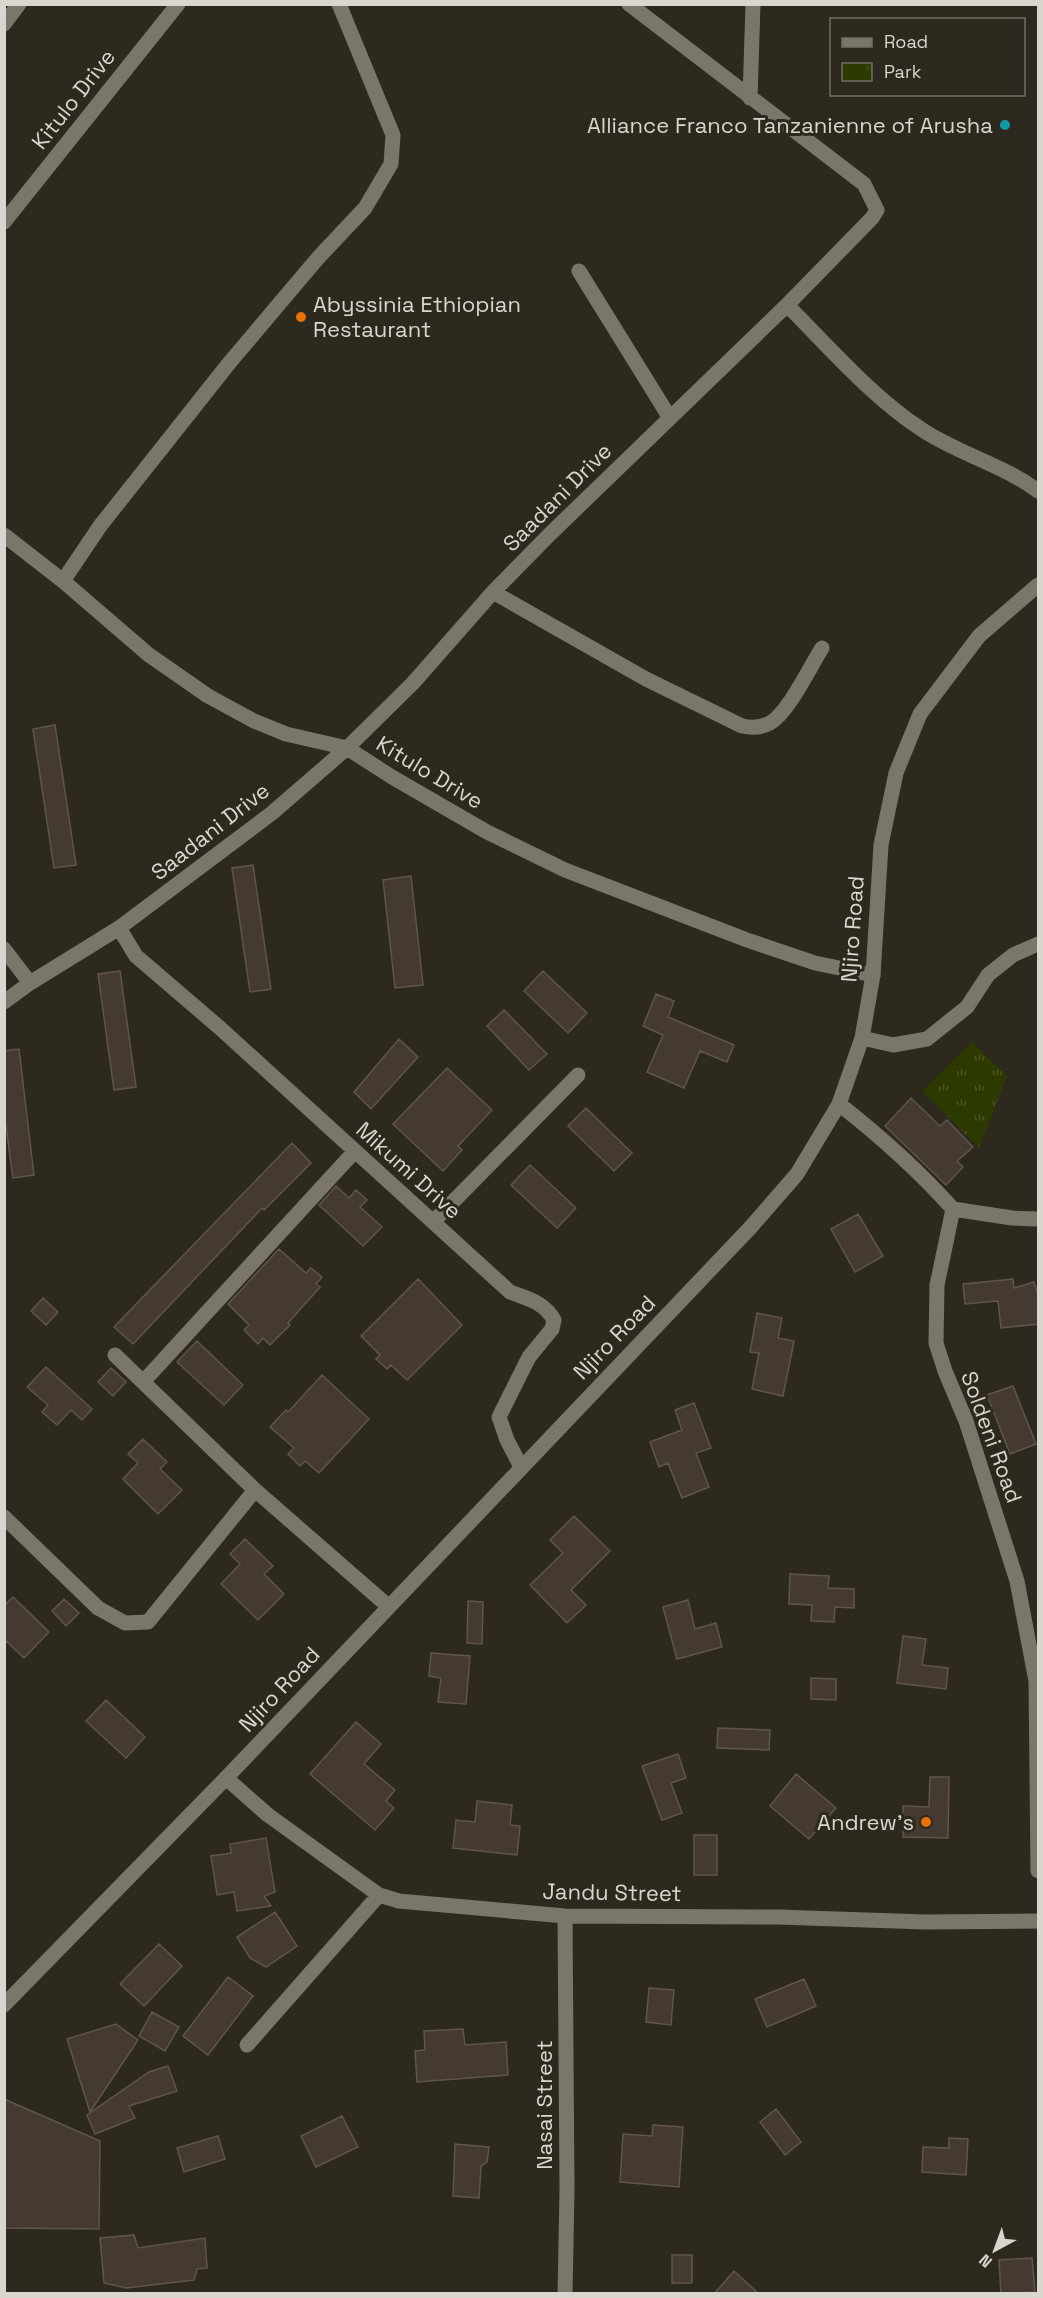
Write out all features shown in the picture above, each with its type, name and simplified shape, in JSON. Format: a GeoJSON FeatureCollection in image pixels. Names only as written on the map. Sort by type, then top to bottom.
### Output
{"type":"FeatureCollection","features":[{"type":"Feature","properties":{"kind":"street","name":"Kitulo Drive"},"geometry":{"type":"LineString","coordinates":[[4,222],[178,4]]}},
{"type":"Feature","properties":{"kind":"street"},"geometry":{"type":"LineString","coordinates":[[63,581],[100,526],[230,362],[318,258],[365,208],[391,164],[393,135],[339,4]]}},
{"type":"Feature","properties":{"kind":"street","name":"Saadani Drive"},"geometry":{"type":"LineString","coordinates":[[4,1002],[30,983],[119,928],[272,813],[347,748],[413,683],[493,592],[872,218],[877,210],[864,184],[629,4]]}},
{"type":"Feature","properties":{"kind":"street"},"geometry":{"type":"LineString","coordinates":[[750,98],[753,4]]}},
{"type":"Feature","properties":{"kind":"street"},"geometry":{"type":"LineString","coordinates":[[4,24],[14,6]]}},
{"type":"Feature","properties":{"kind":"street"},"geometry":{"type":"LineString","coordinates":[[579,271],[670,418]]}},
{"type":"Feature","properties":{"kind":"street"},"geometry":{"type":"LineString","coordinates":[[787,304],[861,379],[921,429],[941,441],[1013,474],[1038,490]]}},
{"type":"Feature","properties":{"kind":"street","name":"Kitulo Drive"},"geometry":{"type":"LineString","coordinates":[[4,535],[63,581],[149,655],[208,696],[254,721],[286,734],[347,748],[487,832],[565,870],[747,940],[815,963],[873,975]]}},
{"type":"Feature","properties":{"kind":"street","name":"Njiro Road"},"geometry":{"type":"LineString","coordinates":[[4,2005],[226,1778],[758,1219],[797,1174],[839,1104],[862,1038],[873,975],[881,845],[896,773],[920,714],[979,636],[1038,585]]}},
{"type":"Feature","properties":{"kind":"street"},"geometry":{"type":"LineString","coordinates":[[493,592],[646,679],[742,726],[755,728],[771,723],[793,696],[822,648]]}},
{"type":"Feature","properties":{"kind":"street","name":"Mikumi Drive"},"geometry":{"type":"LineString","coordinates":[[119,928],[136,956],[220,1028],[510,1292],[539,1302],[549,1311],[555,1320],[552,1329],[529,1357],[499,1417],[507,1440],[521,1467]]}},
{"type":"Feature","properties":{"kind":"street"},"geometry":{"type":"LineString","coordinates":[[862,1038],[893,1045],[927,1039],[967,1007],[988,975],[1013,955],[1038,944]]}},
{"type":"Feature","properties":{"kind":"street"},"geometry":{"type":"LineString","coordinates":[[4,949],[30,983]]}},
{"type":"Feature","properties":{"kind":"street"},"geometry":{"type":"LineString","coordinates":[[433,1222],[578,1075]]}},
{"type":"Feature","properties":{"kind":"street"},"geometry":{"type":"LineString","coordinates":[[839,1104],[877,1134],[921,1174],[953,1209],[1012,1218],[1038,1219]]}},
{"type":"Feature","properties":{"kind":"street"},"geometry":{"type":"LineString","coordinates":[[143,1382],[355,1151]]}},
{"type":"Feature","properties":{"kind":"street","name":"Soldeni Road"},"geometry":{"type":"LineString","coordinates":[[953,1209],[950,1232],[937,1285],[936,1344],[966,1421],[1017,1581],[1037,1681],[1038,1871]]}},
{"type":"Feature","properties":{"kind":"street"},"geometry":{"type":"LineString","coordinates":[[115,1355],[255,1491],[388,1606]]}},
{"type":"Feature","properties":{"kind":"street"},"geometry":{"type":"LineString","coordinates":[[4,1517],[98,1608],[125,1623],[148,1622],[255,1491]]}},
{"type":"Feature","properties":{"kind":"street","name":"Jandu Street"},"geometry":{"type":"LineString","coordinates":[[226,1778],[268,1815],[379,1895],[399,1900],[565,1916],[778,1917],[925,1922],[1038,1921]]}},
{"type":"Feature","properties":{"kind":"street"},"geometry":{"type":"LineString","coordinates":[[247,2045],[379,1895]]}},
{"type":"Feature","properties":{"kind":"street","name":"Nasai Street"},"geometry":{"type":"LineString","coordinates":[[565,1916],[567,2190],[565,2294]]}},
{"type":"Feature","properties":{"kind":"green space"},"geometry":{"type":"Polygon","coordinates":[[[972,1042],[1007,1076],[979,1148],[922,1091],[972,1042]]]}},
{"type":"Feature","properties":{"kind":"building"},"geometry":{"type":"Polygon","coordinates":[[[55,725],[76,865],[54,868],[33,729],[55,725]]]}},
{"type":"Feature","properties":{"kind":"building"},"geometry":{"type":"Polygon","coordinates":[[[253,865],[271,989],[250,992],[232,868],[253,865]]]}},
{"type":"Feature","properties":{"kind":"building"},"geometry":{"type":"Polygon","coordinates":[[[411,876],[423,985],[395,988],[383,880],[411,876]]]}},
{"type":"Feature","properties":{"kind":"building"},"geometry":{"type":"Polygon","coordinates":[[[120,971],[136,1087],[114,1090],[98,974],[120,971]]]}},
{"type":"Feature","properties":{"kind":"building"},"geometry":{"type":"Polygon","coordinates":[[[543,971],[587,1013],[568,1033],[524,991],[543,971]]]}},
{"type":"Feature","properties":{"kind":"building"},"geometry":{"type":"Polygon","coordinates":[[[656,994],[674,1001],[668,1017],[734,1045],[727,1062],[700,1051],[684,1088],[647,1072],[663,1035],[643,1026],[656,994]]]}},
{"type":"Feature","properties":{"kind":"building"},"geometry":{"type":"Polygon","coordinates":[[[504,1010],[547,1054],[529,1070],[487,1026],[504,1010]]]}},
{"type":"Feature","properties":{"kind":"building"},"geometry":{"type":"Polygon","coordinates":[[[399,1039],[418,1057],[371,1109],[354,1092],[399,1039]]]}},
{"type":"Feature","properties":{"kind":"building"},"geometry":{"type":"Polygon","coordinates":[[[19,1049],[34,1175],[13,1178],[4,1112],[4,1051],[19,1049]]]}},
{"type":"Feature","properties":{"kind":"building"},"geometry":{"type":"Polygon","coordinates":[[[447,1068],[492,1110],[458,1146],[462,1150],[443,1171],[393,1124],[447,1068]]]}},
{"type":"Feature","properties":{"kind":"building"},"geometry":{"type":"Polygon","coordinates":[[[911,1098],[940,1126],[947,1120],[973,1147],[957,1161],[963,1167],[946,1185],[885,1126],[911,1098]]]}},
{"type":"Feature","properties":{"kind":"building"},"geometry":{"type":"Polygon","coordinates":[[[586,1108],[632,1153],[614,1171],[568,1126],[586,1108]]]}},
{"type":"Feature","properties":{"kind":"building"},"geometry":{"type":"Polygon","coordinates":[[[292,1143],[311,1163],[264,1210],[262,1208],[133,1344],[114,1327],[292,1143]]]}},
{"type":"Feature","properties":{"kind":"building"},"geometry":{"type":"Polygon","coordinates":[[[530,1165],[576,1208],[557,1228],[511,1185],[530,1165]]]}},
{"type":"Feature","properties":{"kind":"building"},"geometry":{"type":"Polygon","coordinates":[[[336,1186],[349,1198],[356,1190],[367,1200],[360,1207],[382,1227],[363,1246],[319,1205],[336,1186]]]}},
{"type":"Feature","properties":{"kind":"building"},"geometry":{"type":"Polygon","coordinates":[[[858,1214],[883,1256],[855,1272],[831,1229],[858,1214]]]}},
{"type":"Feature","properties":{"kind":"building"},"geometry":{"type":"Polygon","coordinates":[[[279,1249],[306,1273],[311,1268],[322,1277],[316,1284],[320,1287],[288,1323],[290,1325],[270,1345],[263,1338],[258,1344],[244,1330],[249,1325],[228,1304],[279,1249]]]}},
{"type":"Feature","properties":{"kind":"building"},"geometry":{"type":"Polygon","coordinates":[[[418,1279],[462,1325],[407,1380],[391,1365],[387,1369],[376,1359],[380,1355],[361,1336],[418,1279]]]}},
{"type":"Feature","properties":{"kind":"building"},"geometry":{"type":"Polygon","coordinates":[[[1013,1279],[1014,1288],[1034,1282],[1038,1295],[1038,1324],[1001,1328],[998,1301],[965,1304],[963,1284],[1013,1279]]]}},
{"type":"Feature","properties":{"kind":"building"},"geometry":{"type":"Polygon","coordinates":[[[43,1298],[58,1312],[46,1325],[31,1311],[43,1298]]]}},
{"type":"Feature","properties":{"kind":"building"},"geometry":{"type":"Polygon","coordinates":[[[757,1313],[782,1318],[778,1338],[794,1341],[783,1396],[752,1389],[759,1353],[750,1352],[757,1313]]]}},
{"type":"Feature","properties":{"kind":"building"},"geometry":{"type":"Polygon","coordinates":[[[197,1341],[243,1385],[224,1405],[177,1362],[197,1341]]]}},
{"type":"Feature","properties":{"kind":"building"},"geometry":{"type":"Polygon","coordinates":[[[46,1367],[92,1409],[82,1420],[71,1410],[57,1425],[42,1412],[48,1405],[27,1387],[46,1367]]]}},
{"type":"Feature","properties":{"kind":"building"},"geometry":{"type":"Polygon","coordinates":[[[111,1368],[126,1382],[113,1396],[98,1382],[111,1368]]]}},
{"type":"Feature","properties":{"kind":"building"},"geometry":{"type":"Polygon","coordinates":[[[322,1375],[369,1419],[319,1473],[305,1461],[300,1466],[288,1454],[294,1448],[270,1427],[286,1410],[288,1412],[322,1375]]]}},
{"type":"Feature","properties":{"kind":"building"},"geometry":{"type":"Polygon","coordinates":[[[1013,1386],[1036,1444],[1010,1454],[987,1395],[1013,1386]]]}},
{"type":"Feature","properties":{"kind":"building"},"geometry":{"type":"Polygon","coordinates":[[[694,1403],[711,1448],[696,1453],[709,1487],[682,1498],[668,1463],[659,1467],[650,1442],[682,1430],[675,1410],[694,1403]]]}},
{"type":"Feature","properties":{"kind":"building"},"geometry":{"type":"Polygon","coordinates":[[[143,1439],[167,1462],[160,1469],[182,1490],[158,1514],[123,1479],[138,1463],[128,1454],[143,1439]]]}},
{"type":"Feature","properties":{"kind":"building"},"geometry":{"type":"Polygon","coordinates":[[[574,1516],[610,1551],[571,1590],[586,1605],[567,1623],[530,1585],[563,1553],[550,1540],[574,1516]]]}},
{"type":"Feature","properties":{"kind":"building"},"geometry":{"type":"Polygon","coordinates":[[[245,1539],[273,1566],[264,1574],[284,1594],[258,1620],[221,1584],[240,1564],[230,1554],[245,1539]]]}},
{"type":"Feature","properties":{"kind":"building"},"geometry":{"type":"Polygon","coordinates":[[[790,1574],[829,1576],[828,1588],[854,1589],[854,1608],[835,1607],[834,1622],[811,1621],[812,1605],[789,1604],[790,1574]]]}},
{"type":"Feature","properties":{"kind":"building"},"geometry":{"type":"Polygon","coordinates":[[[13,1597],[49,1632],[24,1658],[4,1639],[4,1606],[13,1597]]]}},
{"type":"Feature","properties":{"kind":"building"},"geometry":{"type":"Polygon","coordinates":[[[64,1599],[79,1613],[66,1626],[52,1611],[64,1599]]]}},
{"type":"Feature","properties":{"kind":"building"},"geometry":{"type":"Polygon","coordinates":[[[688,1600],[695,1629],[716,1623],[722,1647],[677,1659],[663,1607],[688,1600]]]}},
{"type":"Feature","properties":{"kind":"building"},"geometry":{"type":"Polygon","coordinates":[[[468,1601],[483,1602],[482,1644],[467,1643],[468,1601]]]}},
{"type":"Feature","properties":{"kind":"building"},"geometry":{"type":"Polygon","coordinates":[[[903,1636],[926,1639],[922,1665],[948,1668],[946,1689],[897,1683],[903,1636]]]}},
{"type":"Feature","properties":{"kind":"building"},"geometry":{"type":"Polygon","coordinates":[[[431,1653],[470,1656],[466,1704],[438,1702],[441,1678],[429,1676],[431,1653]]]}},
{"type":"Feature","properties":{"kind":"building"},"geometry":{"type":"Polygon","coordinates":[[[811,1678],[836,1679],[836,1700],[811,1699],[811,1678]]]}},
{"type":"Feature","properties":{"kind":"building"},"geometry":{"type":"Polygon","coordinates":[[[106,1700],[145,1737],[126,1758],[86,1721],[106,1700]]]}},
{"type":"Feature","properties":{"kind":"building"},"geometry":{"type":"Polygon","coordinates":[[[356,1722],[381,1744],[364,1764],[395,1790],[386,1801],[394,1808],[375,1830],[310,1774],[356,1722]]]}},
{"type":"Feature","properties":{"kind":"building"},"geometry":{"type":"Polygon","coordinates":[[[718,1728],[770,1730],[769,1750],[717,1748],[718,1728]]]}},
{"type":"Feature","properties":{"kind":"building"},"geometry":{"type":"Polygon","coordinates":[[[678,1754],[686,1778],[671,1783],[682,1813],[662,1820],[642,1766],[678,1754]]]}},
{"type":"Feature","properties":{"kind":"building"},"geometry":{"type":"Polygon","coordinates":[[[796,1774],[836,1808],[809,1839],[770,1806],[796,1774]]]}},
{"type":"Feature","properties":{"kind":"building","name":"Andrew's"},"geometry":{"type":"Polygon","coordinates":[[[930,1777],[949,1777],[948,1838],[903,1837],[903,1806],[929,1807],[930,1777]]]}},
{"type":"Feature","properties":{"kind":"building"},"geometry":{"type":"Polygon","coordinates":[[[477,1801],[512,1805],[510,1825],[520,1826],[517,1855],[453,1848],[456,1820],[475,1822],[477,1801]]]}},
{"type":"Feature","properties":{"kind":"building"},"geometry":{"type":"Polygon","coordinates":[[[694,1835],[717,1835],[717,1875],[694,1875],[694,1835]]]}},
{"type":"Feature","properties":{"kind":"building"},"geometry":{"type":"Polygon","coordinates":[[[266,1838],[275,1892],[264,1896],[271,1906],[237,1911],[234,1892],[217,1895],[211,1856],[231,1853],[230,1844],[266,1838]]]}},
{"type":"Feature","properties":{"kind":"building"},"geometry":{"type":"Polygon","coordinates":[[[275,1912],[297,1946],[266,1967],[250,1958],[237,1937],[275,1912]]]}},
{"type":"Feature","properties":{"kind":"building"},"geometry":{"type":"Polygon","coordinates":[[[159,1944],[182,1966],[144,2006],[120,1984],[159,1944]]]}},
{"type":"Feature","properties":{"kind":"building"},"geometry":{"type":"Polygon","coordinates":[[[228,1977],[253,1996],[208,2055],[183,2036],[228,1977]]]}},
{"type":"Feature","properties":{"kind":"building"},"geometry":{"type":"Polygon","coordinates":[[[804,1979],[816,2006],[767,2027],[755,1999],[804,1979]]]}},
{"type":"Feature","properties":{"kind":"building"},"geometry":{"type":"Polygon","coordinates":[[[649,1988],[674,1990],[671,2025],[646,2022],[649,1988]]]}},
{"type":"Feature","properties":{"kind":"building"},"geometry":{"type":"Polygon","coordinates":[[[152,2012],[179,2027],[165,2051],[139,2036],[152,2012]]]}},
{"type":"Feature","properties":{"kind":"building"},"geometry":{"type":"Polygon","coordinates":[[[116,2024],[138,2040],[90,2112],[67,2039],[116,2024]]]}},
{"type":"Feature","properties":{"kind":"building"},"geometry":{"type":"Polygon","coordinates":[[[463,2029],[465,2045],[506,2042],[508,2075],[417,2082],[415,2051],[425,2050],[424,2031],[463,2029]]]}},
{"type":"Feature","properties":{"kind":"building"},"geometry":{"type":"Polygon","coordinates":[[[168,2066],[177,2091],[129,2106],[135,2118],[95,2134],[87,2115],[149,2072],[168,2066]]]}},
{"type":"Feature","properties":{"kind":"building"},"geometry":{"type":"Polygon","coordinates":[[[4,2099],[100,2141],[99,2229],[4,2228],[4,2099]]]}},
{"type":"Feature","properties":{"kind":"building"},"geometry":{"type":"Polygon","coordinates":[[[776,2109],[801,2142],[785,2155],[760,2122],[776,2109]]]}},
{"type":"Feature","properties":{"kind":"building"},"geometry":{"type":"Polygon","coordinates":[[[342,2116],[358,2147],[316,2167],[301,2136],[342,2116]]]}},
{"type":"Feature","properties":{"kind":"building"},"geometry":{"type":"Polygon","coordinates":[[[653,2125],[683,2127],[679,2187],[620,2182],[623,2134],[652,2136],[653,2125]]]}},
{"type":"Feature","properties":{"kind":"building"},"geometry":{"type":"Polygon","coordinates":[[[218,2136],[225,2159],[184,2172],[177,2148],[218,2136]]]}},
{"type":"Feature","properties":{"kind":"building"},"geometry":{"type":"Polygon","coordinates":[[[949,2138],[968,2139],[966,2175],[922,2172],[923,2147],[949,2148],[949,2138]]]}},
{"type":"Feature","properties":{"kind":"building"},"geometry":{"type":"Polygon","coordinates":[[[455,2144],[489,2147],[487,2162],[481,2166],[479,2198],[453,2196],[455,2144]]]}},
{"type":"Feature","properties":{"kind":"building"},"geometry":{"type":"Polygon","coordinates":[[[134,2235],[138,2248],[205,2238],[207,2268],[197,2269],[194,2280],[126,2288],[104,2283],[100,2238],[134,2235]]]}},
{"type":"Feature","properties":{"kind":"building"},"geometry":{"type":"Polygon","coordinates":[[[672,2255],[692,2255],[692,2283],[672,2283],[672,2255]]]}},
{"type":"Feature","properties":{"kind":"building"},"geometry":{"type":"Polygon","coordinates":[[[1032,2258],[1035,2292],[1001,2294],[999,2260],[1032,2258]]]}},
{"type":"Feature","properties":{"kind":"building"},"geometry":{"type":"Polygon","coordinates":[[[734,2271],[759,2294],[714,2294],[734,2271]]]}},
{"type":"Feature","properties":{"kind":"place","name":"Alliance Franco Tanzanienne of Arusha"},"geometry":{"type":"Point","coordinates":[1005,125]}},
{"type":"Feature","properties":{"kind":"place","name":"Abyssinia Ethiopian Restaurant"},"geometry":{"type":"Point","coordinates":[301,317]}},
{"type":"Feature","properties":{"kind":"place","name":"Andrew's"},"geometry":{"type":"Point","coordinates":[926,1822]}}]}
